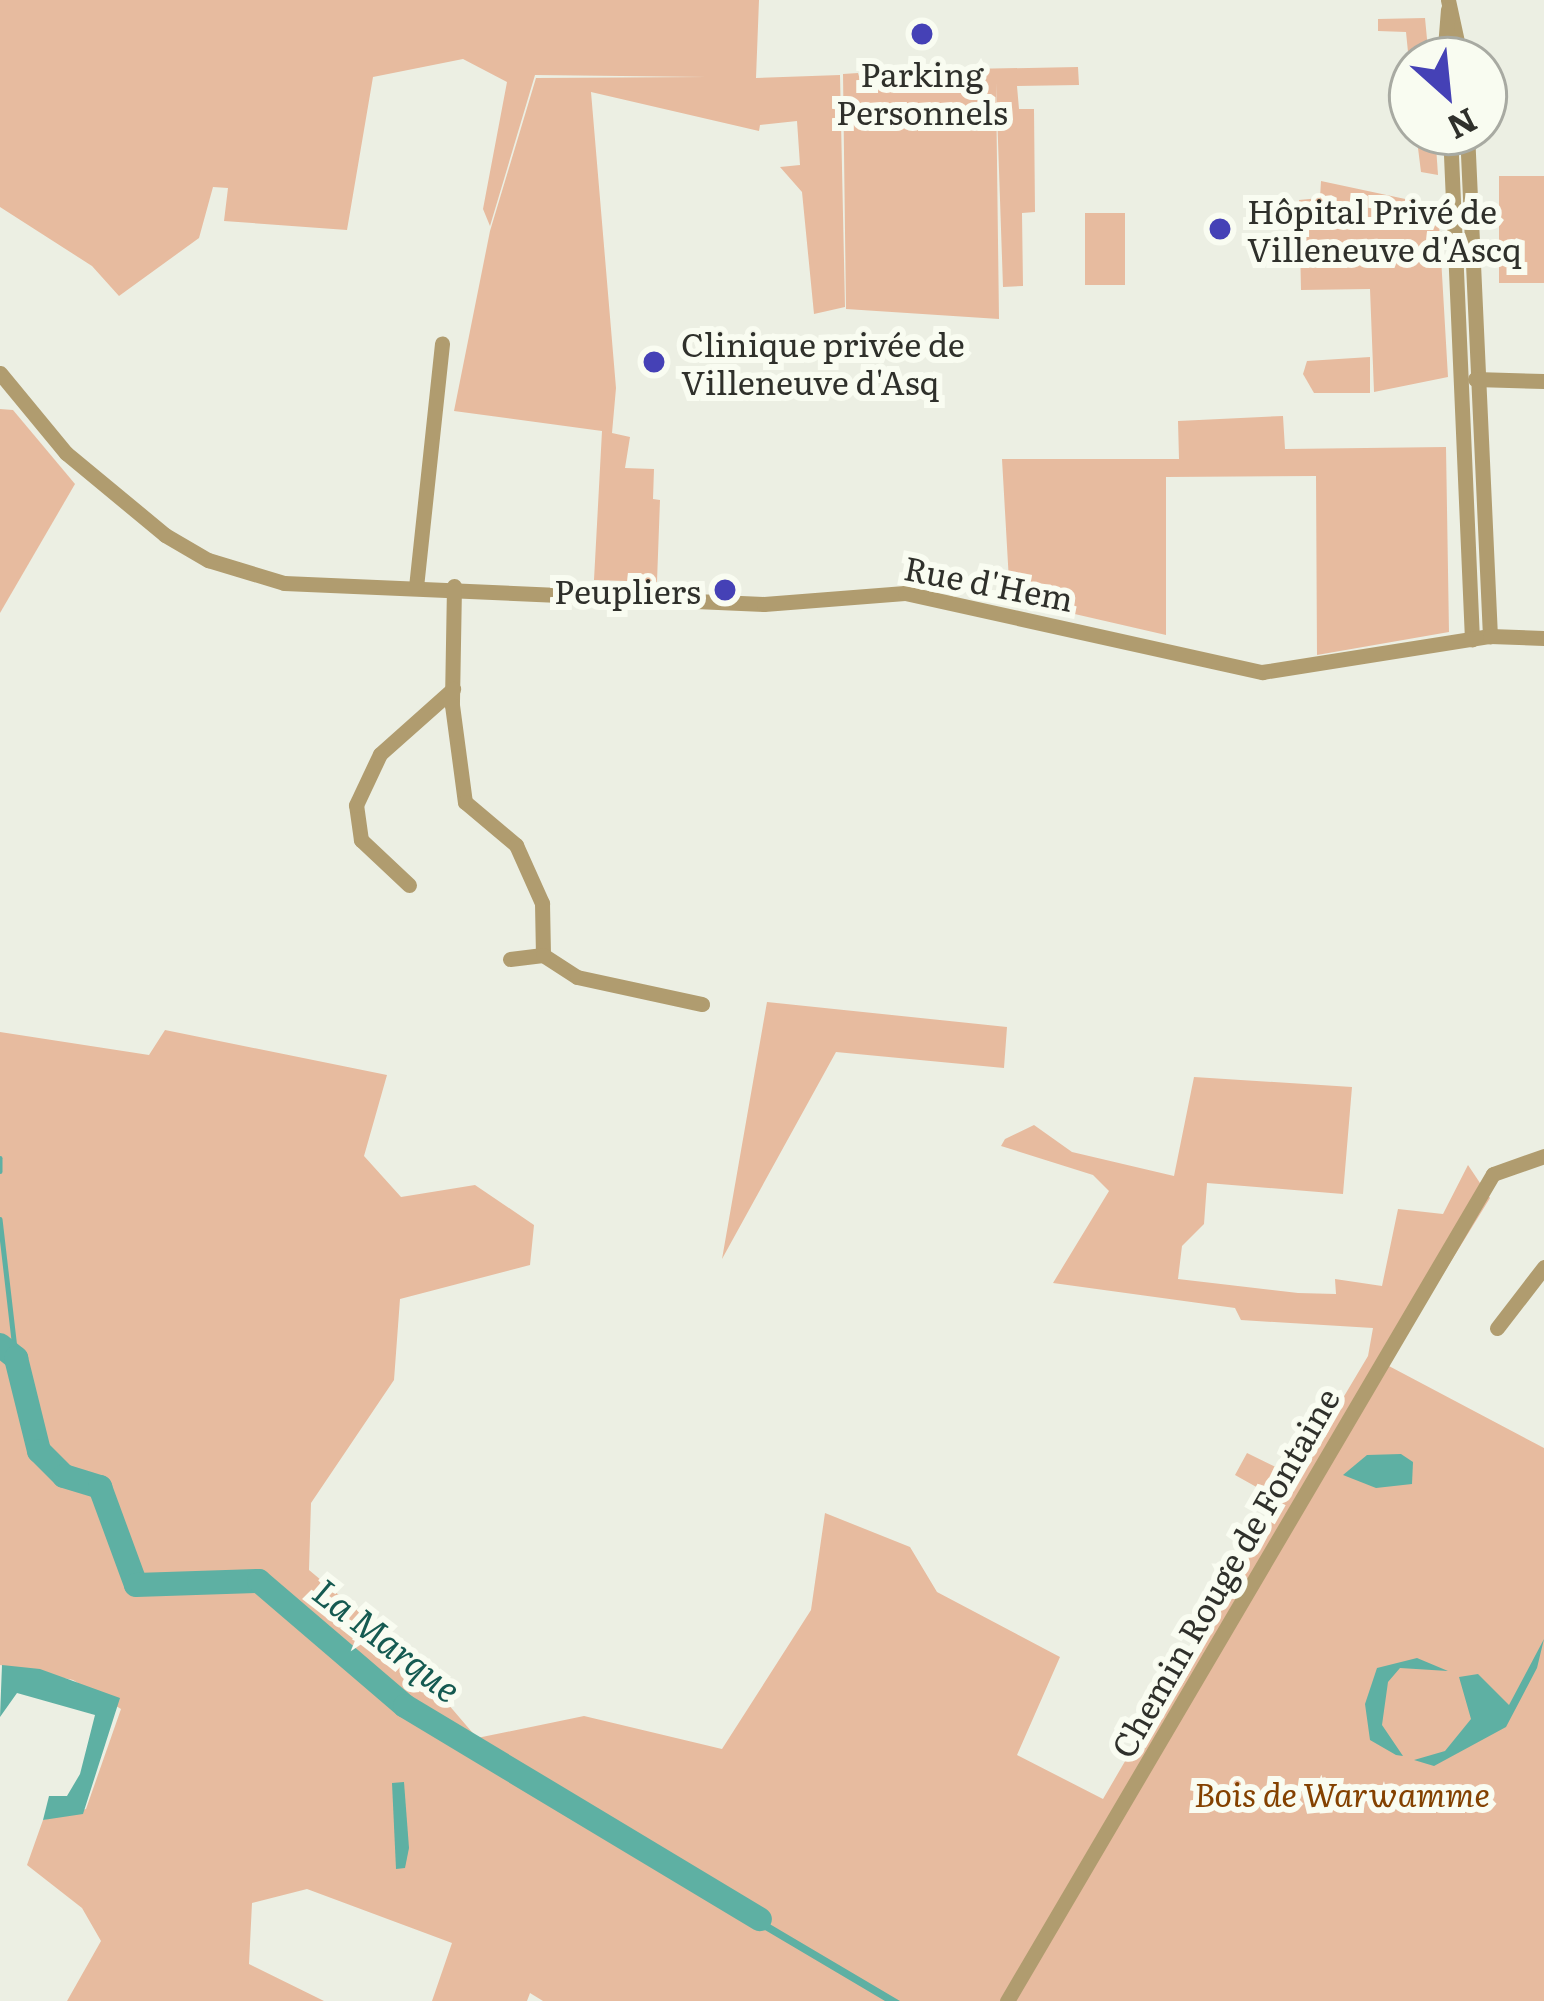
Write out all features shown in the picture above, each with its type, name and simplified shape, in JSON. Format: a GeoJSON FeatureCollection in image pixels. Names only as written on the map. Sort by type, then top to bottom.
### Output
{"type":"FeatureCollection","features":[{"type":"Feature","properties":{"kind":"street"},"geometry":{"type":"LineString","coordinates":[[1446,36],[1448,3]]}},
{"type":"Feature","properties":{"kind":"street"},"geometry":{"type":"LineString","coordinates":[[1448,3],[1456,36]]}},
{"type":"Feature","properties":{"kind":"street"},"geometry":{"type":"LineString","coordinates":[[1452,156],[1474,379],[1472,640]]}},
{"type":"Feature","properties":{"kind":"street"},"geometry":{"type":"LineString","coordinates":[[1468,156],[1474,379],[1490,636]]}},
{"type":"Feature","properties":{"kind":"street"},"geometry":{"type":"LineString","coordinates":[[416,586],[442,343]]}},
{"type":"Feature","properties":{"kind":"street","name":"Rue d'Hem"},"geometry":{"type":"LineString","coordinates":[[0,373],[81,467],[192,553],[284,583],[454,586],[764,604],[905,593],[1262,672],[1490,636],[1544,638]]}},
{"type":"Feature","properties":{"kind":"street"},"geometry":{"type":"LineString","coordinates":[[1474,379],[1544,381]]}},
{"type":"Feature","properties":{"kind":"street"},"geometry":{"type":"LineString","coordinates":[[454,586],[453,689],[465,802],[516,845],[542,903],[543,955]]}},
{"type":"Feature","properties":{"kind":"street"},"geometry":{"type":"LineString","coordinates":[[409,885],[358,835],[356,806],[380,754],[453,689]]}},
{"type":"Feature","properties":{"kind":"street"},"geometry":{"type":"LineString","coordinates":[[510,959],[543,955],[577,977],[702,1004]]}},
{"type":"Feature","properties":{"kind":"street","name":"Chemin Rouge de Fontaine"},"geometry":{"type":"LineString","coordinates":[[1006,2001],[1493,1174],[1544,1156]]}},
{"type":"Feature","properties":{"kind":"street"},"geometry":{"type":"LineString","coordinates":[[1497,1328],[1544,1268]]}},
{"type":"Feature","properties":{"kind":"green space"},"geometry":{"type":"Polygon","coordinates":[[[0,0],[759,0],[756,78],[840,75],[845,307],[814,314],[802,192],[780,167],[800,165],[797,121],[760,125],[759,131],[591,92],[616,388],[612,433],[630,437],[625,468],[654,469],[653,499],[660,500],[657,582],[594,580],[602,431],[454,411],[490,231],[536,78],[707,77],[535,75],[490,226],[483,209],[507,82],[463,59],[373,77],[347,230],[224,221],[228,188],[213,187],[199,238],[119,296],[92,266],[0,207],[0,0]]]}},
{"type":"Feature","properties":{"kind":"green space"},"geometry":{"type":"Polygon","coordinates":[[[1425,18],[1427,36],[1378,31],[1378,19],[1425,18]]]}},
{"type":"Feature","properties":{"kind":"green space"},"geometry":{"type":"Polygon","coordinates":[[[1078,67],[1079,85],[1017,86],[1019,109],[1034,109],[1035,212],[1022,213],[1023,286],[1003,287],[996,83],[999,319],[846,309],[843,74],[858,73],[861,83],[928,83],[865,80],[864,71],[1078,67]]]}},
{"type":"Feature","properties":{"kind":"green space"},"geometry":{"type":"Polygon","coordinates":[[[1419,156],[1437,156],[1438,175],[1421,172],[1419,156]]]}},
{"type":"Feature","properties":{"kind":"green space"},"geometry":{"type":"Polygon","coordinates":[[[1499,176],[1544,176],[1544,283],[1499,283],[1499,176]]]}},
{"type":"Feature","properties":{"kind":"green space"},"geometry":{"type":"Polygon","coordinates":[[[1321,181],[1438,206],[1448,377],[1374,392],[1370,289],[1301,290],[1299,200],[1320,198],[1321,181]]]}},
{"type":"Feature","properties":{"kind":"green space"},"geometry":{"type":"Polygon","coordinates":[[[1085,213],[1125,213],[1125,285],[1085,285],[1085,213]]]}},
{"type":"Feature","properties":{"kind":"green space"},"geometry":{"type":"Polygon","coordinates":[[[1370,357],[1370,393],[1314,393],[1303,374],[1307,361],[1370,357]]]}},
{"type":"Feature","properties":{"kind":"green space"},"geometry":{"type":"Polygon","coordinates":[[[0,409],[13,410],[75,484],[0,613],[0,409]]]}},
{"type":"Feature","properties":{"kind":"green space"},"geometry":{"type":"Polygon","coordinates":[[[1283,416],[1285,449],[1446,447],[1449,632],[1317,655],[1316,476],[1166,477],[1166,635],[1010,599],[1002,459],[1179,459],[1178,421],[1283,416]]]}},
{"type":"Feature","properties":{"kind":"green space"},"geometry":{"type":"Polygon","coordinates":[[[767,1002],[1007,1027],[1004,1068],[836,1052],[722,1259],[767,1002]]]}},
{"type":"Feature","properties":{"kind":"green space","name":"Bois de Warwamme"},"geometry":{"type":"Polygon","coordinates":[[[165,1030],[387,1075],[364,1156],[401,1197],[475,1185],[534,1225],[530,1265],[400,1299],[394,1380],[311,1503],[309,1570],[395,1642],[477,1738],[584,1716],[722,1749],[811,1610],[825,1513],[910,1547],[937,1592],[1060,1657],[1017,1755],[1103,1799],[1278,1499],[1235,1475],[1247,1453],[1296,1477],[1368,1356],[1373,1328],[1241,1320],[1235,1308],[1053,1283],[1109,1191],[1093,1175],[1001,1146],[1005,1139],[1034,1125],[1072,1152],[1174,1176],[1194,1077],[1352,1087],[1343,1194],[1207,1183],[1204,1224],[1182,1246],[1178,1279],[1298,1293],[1336,1294],[1335,1279],[1382,1286],[1398,1209],[1443,1214],[1468,1165],[1490,1198],[1387,1365],[1544,1448],[1544,2001],[543,2001],[530,1993],[527,2001],[432,2001],[452,1943],[307,1889],[252,1903],[249,1964],[324,2001],[67,2001],[101,1941],[82,1908],[27,1865],[43,1820],[86,1809],[121,1709],[73,1680],[0,1665],[0,1032],[149,1055],[165,1030]]]}},
{"type":"Feature","properties":{"kind":"water"},"geometry":{"type":"Polygon","coordinates":[[[1401,1454],[1413,1462],[1412,1484],[1376,1488],[1343,1475],[1367,1455],[1401,1454]]]}},
{"type":"Feature","properties":{"kind":"water"},"geometry":{"type":"Polygon","coordinates":[[[1544,1639],[1537,1668],[1506,1727],[1434,1766],[1414,1760],[1445,1751],[1471,1719],[1459,1677],[1478,1674],[1509,1705],[1544,1639]]]}},
{"type":"Feature","properties":{"kind":"water"},"geometry":{"type":"Polygon","coordinates":[[[1417,1658],[1448,1671],[1400,1668],[1388,1682],[1382,1725],[1403,1756],[1396,1755],[1370,1740],[1365,1704],[1377,1668],[1417,1658]]]}},
{"type":"Feature","properties":{"kind":"water"},"geometry":{"type":"Polygon","coordinates":[[[2,1665],[40,1669],[120,1698],[83,1814],[43,1820],[49,1796],[67,1796],[80,1774],[95,1715],[17,1693],[0,1717],[2,1665]]]}},
{"type":"Feature","properties":{"kind":"water"},"geometry":{"type":"Polygon","coordinates":[[[402,1698],[458,1740],[900,2001],[885,2001],[438,1737],[397,1706],[402,1698]]]}},
{"type":"Feature","properties":{"kind":"water"},"geometry":{"type":"Polygon","coordinates":[[[404,1782],[409,1848],[405,1868],[396,1869],[392,1783],[404,1782]]]}},
{"type":"Feature","properties":{"kind":"waterway"},"geometry":{"type":"LineString","coordinates":[[0,1158],[0,1171]]}},
{"type":"Feature","properties":{"kind":"waterway"},"geometry":{"type":"LineString","coordinates":[[0,1219],[16,1358]]}},
{"type":"Feature","properties":{"kind":"waterway","name":"La Marque"},"geometry":{"type":"LineString","coordinates":[[0,1345],[16,1358],[39,1451],[64,1476],[100,1487],[136,1585],[259,1581],[405,1706],[760,1919]]}},
{"type":"Feature","properties":{"kind":"place","name":"Parking Personnels"},"geometry":{"type":"Point","coordinates":[922,34]}},
{"type":"Feature","properties":{"kind":"place","name":"Hôpital Privé de Villeneuve d'Ascq"},"geometry":{"type":"Point","coordinates":[1220,229]}},
{"type":"Feature","properties":{"kind":"place","name":"Clinique privée de Villeneuve d'Asq"},"geometry":{"type":"Point","coordinates":[654,362]}},
{"type":"Feature","properties":{"kind":"place","name":"Peupliers"},"geometry":{"type":"Point","coordinates":[725,590]}}]}
